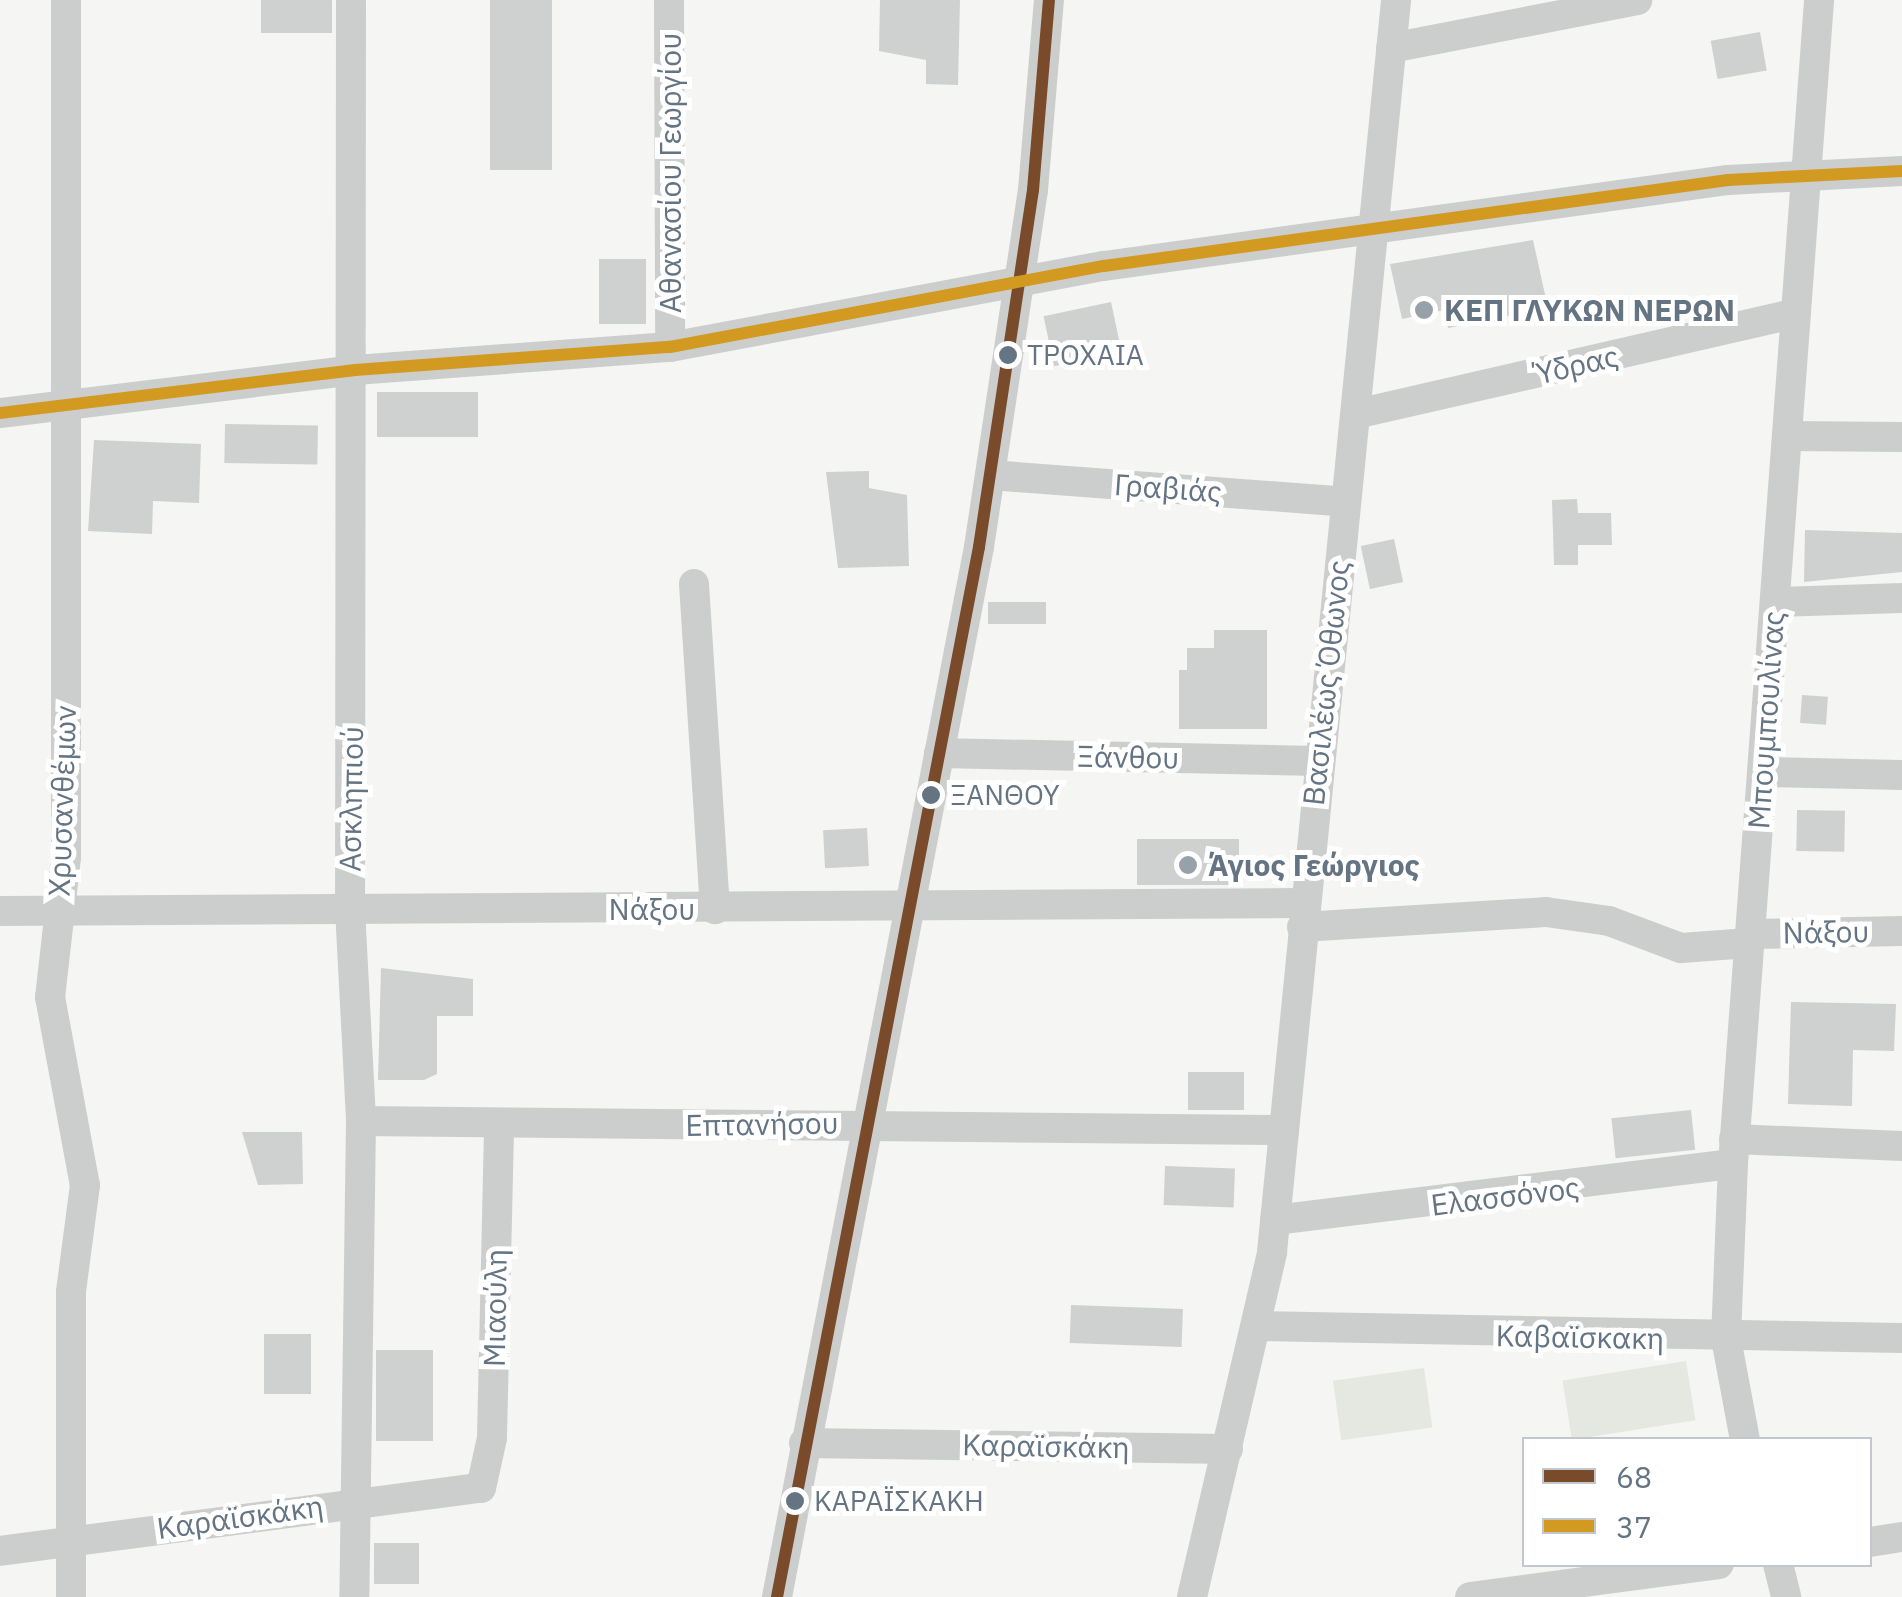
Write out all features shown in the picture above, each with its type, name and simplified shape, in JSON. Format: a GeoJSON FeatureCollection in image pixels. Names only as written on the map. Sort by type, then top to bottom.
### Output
{"type":"FeatureCollection","features":[{"type":"Feature","properties":{"kind":"street","name":"Χρυσανθέμων"},"geometry":{"type":"LineString","coordinates":[[66,0],[66,403],[59,910],[52,1018],[81,1141],[86,1206],[70,1292],[71,1597]]}},
{"type":"Feature","properties":{"kind":"street","name":"Ασκληπιού"},"geometry":{"type":"LineString","coordinates":[[351,0],[355,370],[350,909],[361,1121],[354,1597]]}},
{"type":"Feature","properties":{"kind":"street","name":"Αθανασίου Γεωργίου"},"geometry":{"type":"LineString","coordinates":[[669,0],[670,347]]}},
{"type":"Feature","properties":{"kind":"street"},"geometry":{"type":"LineString","coordinates":[[777,1597],[862,1123],[940,753],[990,475],[1020,280],[1049,0]]}},
{"type":"Feature","properties":{"kind":"street","name":"Βασιλέως Όθωνος"},"geometry":{"type":"LineString","coordinates":[[1192,1597],[1258,1326],[1276,1220],[1316,761],[1377,228],[1396,0]]}},
{"type":"Feature","properties":{"kind":"street"},"geometry":{"type":"LineString","coordinates":[[1391,48],[1638,0]]}},
{"type":"Feature","properties":{"kind":"street","name":"Μπουμπουλίνας"},"geometry":{"type":"LineString","coordinates":[[1744,1437],[1726,1338],[1734,1151],[1820,0]]}},
{"type":"Feature","properties":{"kind":"street"},"geometry":{"type":"LineString","coordinates":[[0,413],[355,370],[670,347],[1020,280],[1377,228],[1805,174],[1902,171]]}},
{"type":"Feature","properties":{"kind":"street","name":"Ύδρας"},"geometry":{"type":"LineString","coordinates":[[1356,414],[1796,313]]}},
{"type":"Feature","properties":{"kind":"street"},"geometry":{"type":"LineString","coordinates":[[1787,436],[1902,437]]}},
{"type":"Feature","properties":{"kind":"street","name":"Γραβιάς"},"geometry":{"type":"LineString","coordinates":[[990,475],[1346,502]]}},
{"type":"Feature","properties":{"kind":"street"},"geometry":{"type":"LineString","coordinates":[[694,584],[715,909]]}},
{"type":"Feature","properties":{"kind":"street"},"geometry":{"type":"LineString","coordinates":[[1774,602],[1902,598]]}},
{"type":"Feature","properties":{"kind":"street","name":"Ξάνθου"},"geometry":{"type":"LineString","coordinates":[[940,753],[1316,761]]}},
{"type":"Feature","properties":{"kind":"street"},"geometry":{"type":"LineString","coordinates":[[1762,772],[1902,775]]}},
{"type":"Feature","properties":{"kind":"street","name":"Νάξου"},"geometry":{"type":"LineString","coordinates":[[0,911],[715,909],[908,902],[1303,915],[1588,916],[1681,948],[1750,938],[1902,930]]}},
{"type":"Feature","properties":{"kind":"street","name":"Επτανήσου"},"geometry":{"type":"LineString","coordinates":[[361,1121],[500,1127],[862,1123],[1284,1130]]}},
{"type":"Feature","properties":{"kind":"street","name":"Μιαούλη"},"geometry":{"type":"LineString","coordinates":[[482,1488],[492,1438],[500,1127]]}},
{"type":"Feature","properties":{"kind":"street","name":"Ελασσόνος"},"geometry":{"type":"LineString","coordinates":[[1276,1220],[1734,1151],[1902,1146]]}},
{"type":"Feature","properties":{"kind":"street","name":"Καβαϊσκακη"},"geometry":{"type":"LineString","coordinates":[[1258,1326],[1726,1338],[1902,1338]]}},
{"type":"Feature","properties":{"kind":"street","name":"Καραϊσκάκη"},"geometry":{"type":"LineString","coordinates":[[804,1443],[1228,1449]]}},
{"type":"Feature","properties":{"kind":"street","name":"Καραϊσκάκη"},"geometry":{"type":"LineString","coordinates":[[0,1552],[353,1500],[482,1488]]}},
{"type":"Feature","properties":{"kind":"street"},"geometry":{"type":"LineString","coordinates":[[1872,1542],[1902,1537]]}},
{"type":"Feature","properties":{"kind":"street"},"geometry":{"type":"LineString","coordinates":[[1470,1597],[1696,1567]]}},
{"type":"Feature","properties":{"kind":"street"},"geometry":{"type":"LineString","coordinates":[[1779,1567],[1786,1597]]}},
{"type":"Feature","properties":{"kind":"shaded area"},"geometry":{"type":"Polygon","coordinates":[[[1686,1361],[1695,1420],[1571,1437],[1563,1381],[1686,1361]]]}},
{"type":"Feature","properties":{"kind":"shaded area"},"geometry":{"type":"Polygon","coordinates":[[[1424,1368],[1432,1427],[1341,1440],[1333,1381],[1424,1368]]]}},
{"type":"Feature","properties":{"kind":"building"},"geometry":{"type":"Polygon","coordinates":[[[261,0],[332,0],[332,33],[261,33],[261,0]]]}},
{"type":"Feature","properties":{"kind":"building"},"geometry":{"type":"Polygon","coordinates":[[[490,0],[552,0],[552,170],[490,170],[490,0]]]}},
{"type":"Feature","properties":{"kind":"building"},"geometry":{"type":"Polygon","coordinates":[[[880,0],[960,0],[958,85],[926,84],[926,60],[879,51],[880,0]]]}},
{"type":"Feature","properties":{"kind":"building"},"geometry":{"type":"Polygon","coordinates":[[[1760,32],[1767,70],[1718,79],[1711,41],[1760,32]]]}},
{"type":"Feature","properties":{"kind":"building"},"geometry":{"type":"Polygon","coordinates":[[[1533,240],[1548,308],[1448,328],[1444,310],[1402,319],[1390,264],[1533,240]]]}},
{"type":"Feature","properties":{"kind":"building"},"geometry":{"type":"Polygon","coordinates":[[[599,259],[646,259],[646,324],[599,324],[599,259]]]}},
{"type":"Feature","properties":{"kind":"building"},"geometry":{"type":"Polygon","coordinates":[[[1111,302],[1122,352],[1054,366],[1044,316],[1111,302]]]}},
{"type":"Feature","properties":{"kind":"building"},"geometry":{"type":"Polygon","coordinates":[[[377,392],[478,392],[478,437],[377,437],[377,392]]]}},
{"type":"Feature","properties":{"kind":"building"},"geometry":{"type":"Polygon","coordinates":[[[225,424],[318,426],[317,465],[224,463],[225,424]]]}},
{"type":"Feature","properties":{"kind":"building"},"geometry":{"type":"Polygon","coordinates":[[[94,440],[201,444],[199,503],[153,501],[152,534],[88,531],[94,440]]]}},
{"type":"Feature","properties":{"kind":"building"},"geometry":{"type":"Polygon","coordinates":[[[869,471],[869,488],[907,495],[909,566],[838,568],[826,472],[869,471]]]}},
{"type":"Feature","properties":{"kind":"building"},"geometry":{"type":"Polygon","coordinates":[[[1577,499],[1578,513],[1611,513],[1612,545],[1578,545],[1578,565],[1554,565],[1552,500],[1577,499]]]}},
{"type":"Feature","properties":{"kind":"building"},"geometry":{"type":"Polygon","coordinates":[[[1805,530],[1902,533],[1902,572],[1804,582],[1805,530]]]}},
{"type":"Feature","properties":{"kind":"building"},"geometry":{"type":"Polygon","coordinates":[[[1394,539],[1403,582],[1370,589],[1361,546],[1394,539]]]}},
{"type":"Feature","properties":{"kind":"building"},"geometry":{"type":"Polygon","coordinates":[[[988,602],[1046,602],[1046,624],[988,624],[988,602]]]}},
{"type":"Feature","properties":{"kind":"building"},"geometry":{"type":"Polygon","coordinates":[[[1214,630],[1267,630],[1267,729],[1179,729],[1179,670],[1187,670],[1187,648],[1214,648],[1214,630]]]}},
{"type":"Feature","properties":{"kind":"building"},"geometry":{"type":"Polygon","coordinates":[[[1802,695],[1828,697],[1826,725],[1800,723],[1802,695]]]}},
{"type":"Feature","properties":{"kind":"building"},"geometry":{"type":"Polygon","coordinates":[[[1797,810],[1845,811],[1844,852],[1796,851],[1797,810]]]}},
{"type":"Feature","properties":{"kind":"building"},"geometry":{"type":"Polygon","coordinates":[[[867,828],[869,866],[825,868],[823,830],[867,828]]]}},
{"type":"Feature","properties":{"kind":"building","name":"Άγιος Γεώργιος"},"geometry":{"type":"Polygon","coordinates":[[[1137,839],[1239,839],[1239,885],[1137,885],[1137,839]]]}},
{"type":"Feature","properties":{"kind":"building"},"geometry":{"type":"Polygon","coordinates":[[[381,968],[473,979],[473,1016],[437,1016],[437,1074],[424,1080],[378,1080],[381,968]]]}},
{"type":"Feature","properties":{"kind":"building"},"geometry":{"type":"Polygon","coordinates":[[[1791,1002],[1896,1004],[1894,1051],[1853,1050],[1852,1106],[1788,1104],[1791,1002]]]}},
{"type":"Feature","properties":{"kind":"building"},"geometry":{"type":"Polygon","coordinates":[[[1188,1072],[1244,1072],[1244,1110],[1188,1110],[1188,1072]]]}},
{"type":"Feature","properties":{"kind":"building"},"geometry":{"type":"Polygon","coordinates":[[[1691,1110],[1695,1150],[1616,1158],[1611,1118],[1691,1110]]]}},
{"type":"Feature","properties":{"kind":"building"},"geometry":{"type":"Polygon","coordinates":[[[242,1132],[302,1132],[303,1184],[258,1185],[242,1132]]]}},
{"type":"Feature","properties":{"kind":"building"},"geometry":{"type":"Polygon","coordinates":[[[1165,1166],[1235,1168],[1234,1207],[1164,1205],[1165,1166]]]}},
{"type":"Feature","properties":{"kind":"building"},"geometry":{"type":"Polygon","coordinates":[[[1071,1305],[1183,1309],[1182,1347],[1070,1343],[1071,1305]]]}},
{"type":"Feature","properties":{"kind":"building"},"geometry":{"type":"Polygon","coordinates":[[[264,1334],[311,1334],[311,1394],[264,1394],[264,1334]]]}},
{"type":"Feature","properties":{"kind":"building"},"geometry":{"type":"Polygon","coordinates":[[[376,1350],[433,1350],[433,1441],[376,1441],[376,1350]]]}},
{"type":"Feature","properties":{"kind":"building"},"geometry":{"type":"Polygon","coordinates":[[[374,1543],[419,1543],[419,1584],[374,1584],[374,1543]]]}},
{"type":"Feature","properties":{"kind":"transit line","name":"68"},"geometry":{"type":"LineString","coordinates":[[777,1597],[979,547],[1033,190],[1049,0]]}},
{"type":"Feature","properties":{"kind":"transit line","name":"37"},"geometry":{"type":"LineString","coordinates":[[0,413],[355,370],[670,347],[1104,266],[1728,180],[1902,171]]}},
{"type":"Feature","properties":{"kind":"place","name":"ΚΕΠ ΓΛΥΚΩΝ ΝΕΡΩΝ"},"geometry":{"type":"Point","coordinates":[1424,310]}},
{"type":"Feature","properties":{"kind":"place","name":"ΤΡΟΧΑΙΑ"},"geometry":{"type":"Point","coordinates":[1008,355]}},
{"type":"Feature","properties":{"kind":"place","name":"ΞΑΝΘΟΥ"},"geometry":{"type":"Point","coordinates":[931,795]}},
{"type":"Feature","properties":{"kind":"place","name":"Άγιος Γεώργιος"},"geometry":{"type":"Point","coordinates":[1188,865]}},
{"type":"Feature","properties":{"kind":"place","name":"ΚΑΡΑΪΣΚΑΚΗ"},"geometry":{"type":"Point","coordinates":[795,1501]}}]}
